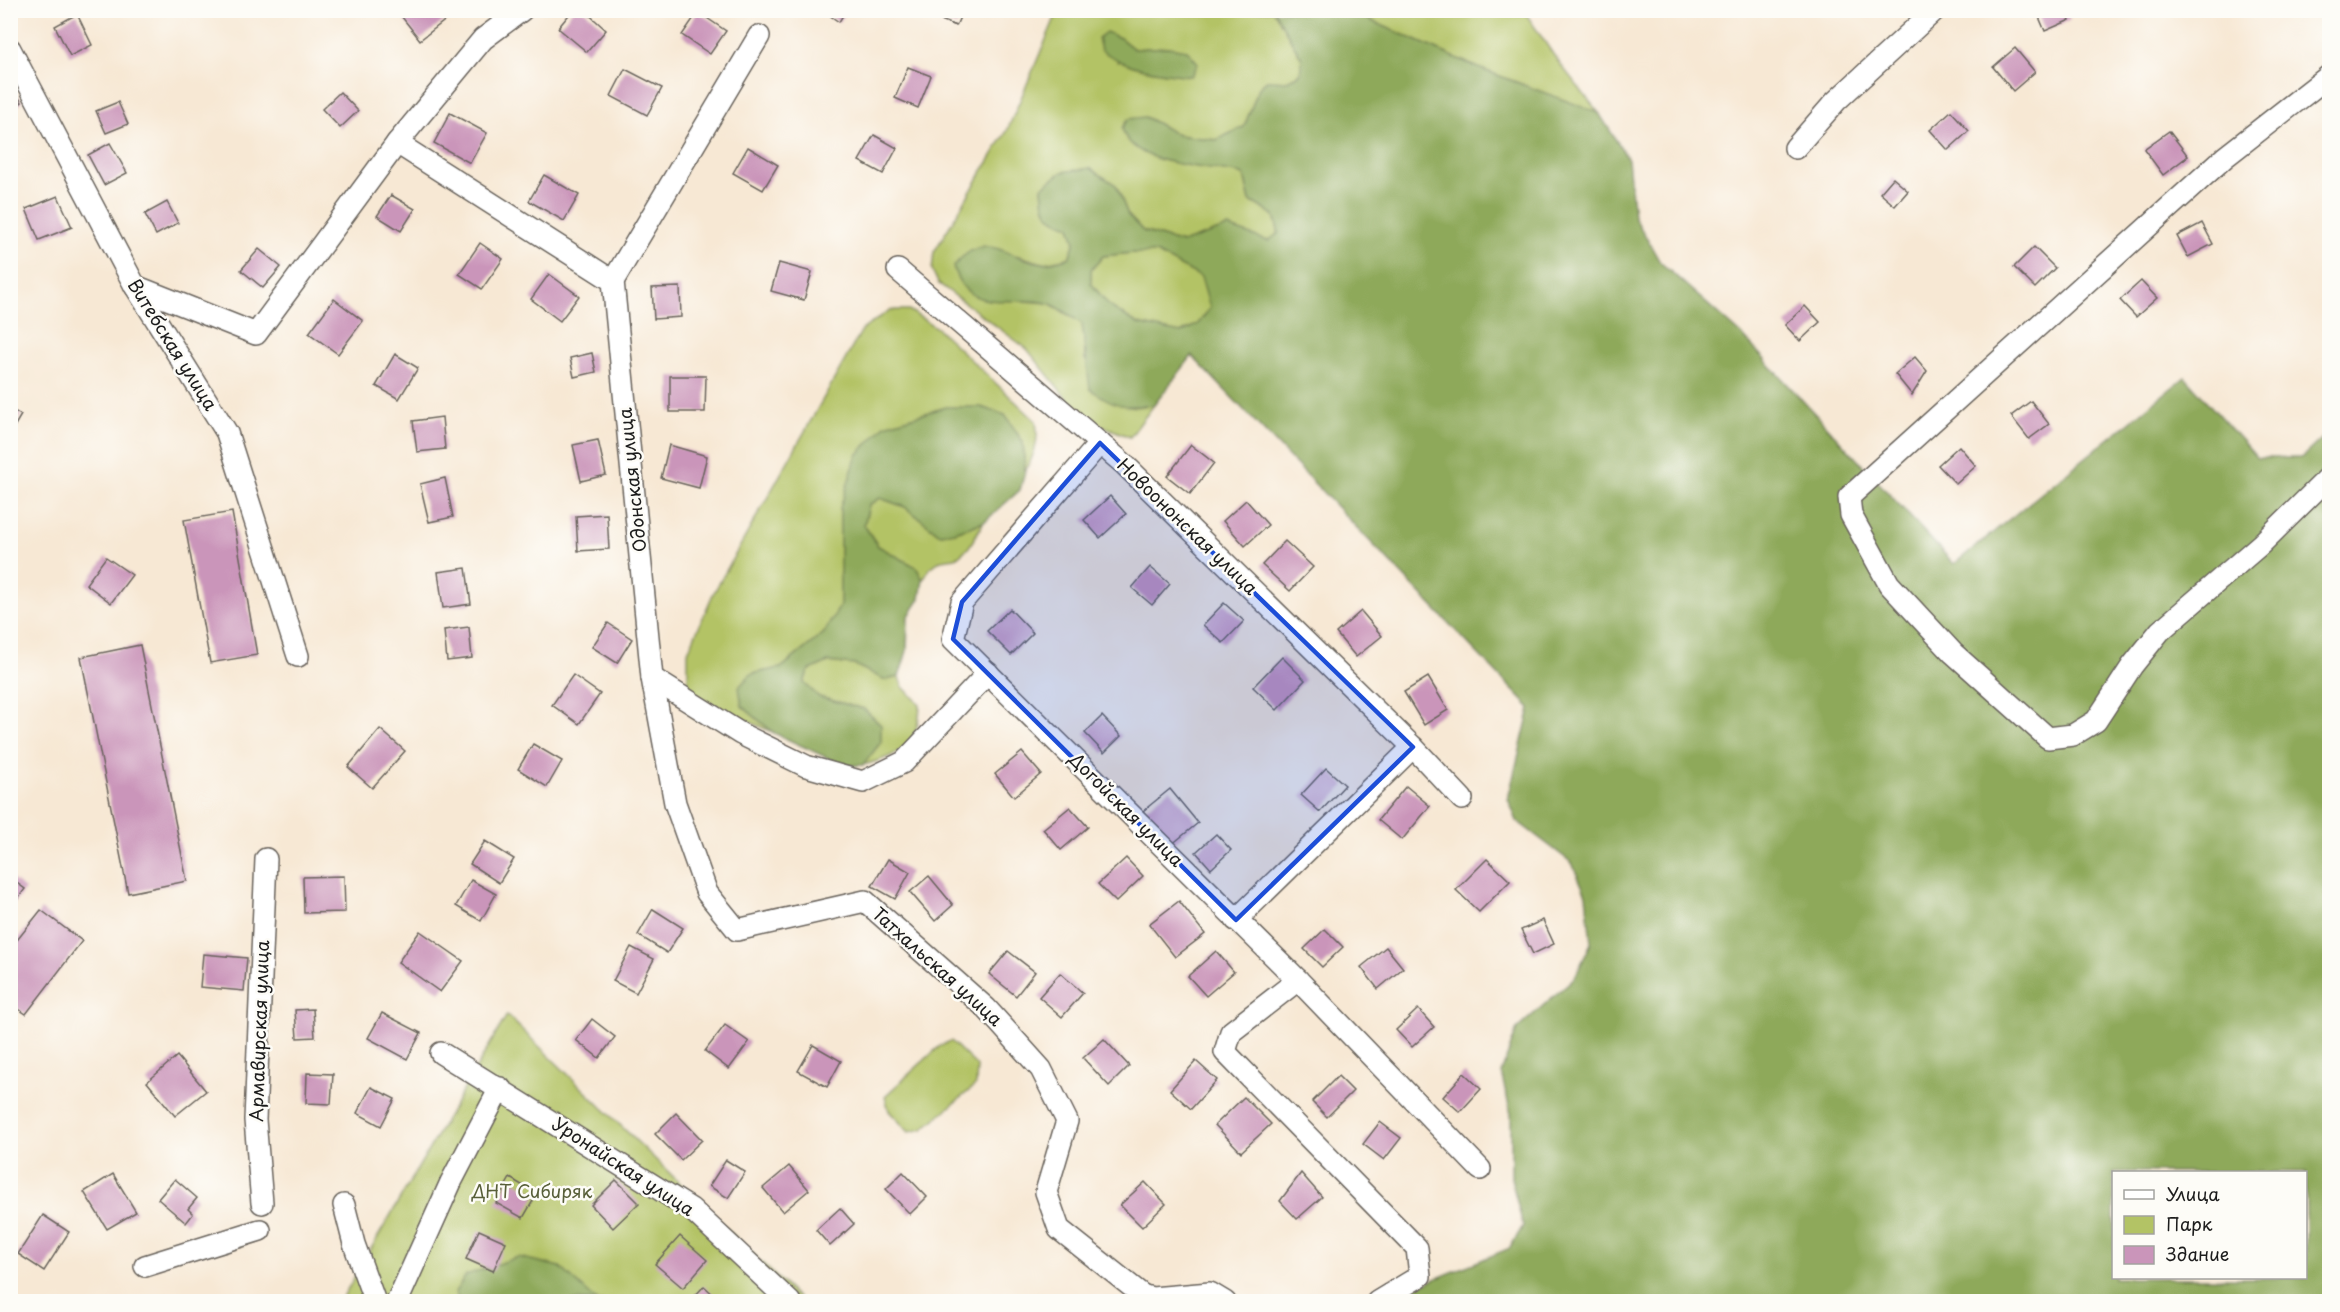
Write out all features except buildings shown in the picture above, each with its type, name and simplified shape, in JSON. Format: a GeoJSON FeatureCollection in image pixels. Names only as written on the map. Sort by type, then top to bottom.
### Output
{"type":"FeatureCollection","features":[{"type":"Feature","properties":{"kind":"street"},"geometry":{"type":"LineString","coordinates":[[135,285],[255,334],[397,143],[483,39],[522,10]]}},
{"type":"Feature","properties":{"kind":"street"},"geometry":{"type":"LineString","coordinates":[[1796,148],[1836,101],[1935,10]]}},
{"type":"Feature","properties":{"kind":"street"},"geometry":{"type":"LineString","coordinates":[[397,143],[613,281],[759,36]]}},
{"type":"Feature","properties":{"kind":"street","name":"Витебская улица"},"geometry":{"type":"LineString","coordinates":[[10,49],[135,285],[227,433],[298,656]]}},
{"type":"Feature","properties":{"kind":"street"},"geometry":{"type":"LineString","coordinates":[[2330,75],[2225,157],[1850,497],[1851,515],[1889,584],[1953,653],[2048,738],[2073,735],[2096,721],[2132,666],[2160,631],[2261,544],[2330,476]]}},
{"type":"Feature","properties":{"kind":"street","name":"Новоононская улица"},"geometry":{"type":"LineString","coordinates":[[898,270],[1124,464],[1413,747],[1462,799]]}},
{"type":"Feature","properties":{"kind":"street","name":"Одонская улица"},"geometry":{"type":"LineString","coordinates":[[613,281],[652,678]]}},
{"type":"Feature","properties":{"kind":"street","name":"Догойская улица"},"geometry":{"type":"LineString","coordinates":[[1100,443],[962,602],[953,639],[1298,980],[1480,1169]]}},
{"type":"Feature","properties":{"kind":"street"},"geometry":{"type":"LineString","coordinates":[[652,678],[751,738],[806,766],[863,782],[904,762],[988,673]]}},
{"type":"Feature","properties":{"kind":"street","name":"Татхальская улица"},"geometry":{"type":"LineString","coordinates":[[652,678],[675,803],[707,893],[738,930],[865,901],[986,1008],[1041,1069],[1067,1121],[1046,1192],[1059,1229],[1148,1299]]}},
{"type":"Feature","properties":{"kind":"street"},"geometry":{"type":"LineString","coordinates":[[1236,920],[1413,747]]}},
{"type":"Feature","properties":{"kind":"street","name":"Армавирская улица"},"geometry":{"type":"LineString","coordinates":[[262,1203],[255,1120],[266,859]]}},
{"type":"Feature","properties":{"kind":"street"},"geometry":{"type":"LineString","coordinates":[[1298,980],[1231,1032],[1225,1052],[1417,1248],[1420,1276],[1377,1302]]}},
{"type":"Feature","properties":{"kind":"street","name":"Уронайская улица"},"geometry":{"type":"LineString","coordinates":[[441,1053],[691,1209],[790,1302]]}},
{"type":"Feature","properties":{"kind":"street"},"geometry":{"type":"LineString","coordinates":[[397,1302],[451,1182],[500,1088]]}},
{"type":"Feature","properties":{"kind":"street"},"geometry":{"type":"LineString","coordinates":[[344,1205],[354,1244],[375,1302]]}},
{"type":"Feature","properties":{"kind":"street"},"geometry":{"type":"LineString","coordinates":[[145,1266],[260,1230]]}},
{"type":"Feature","properties":{"kind":"street"},"geometry":{"type":"LineString","coordinates":[[1148,1299],[1210,1293],[1225,1302]]}},
{"type":"Feature","properties":{"kind":"highlighted area"},"geometry":{"type":"Polygon","coordinates":[[[1100,443],[1413,747],[1236,920],[953,639],[962,602],[1100,443]]]}},
{"type":"Feature","properties":{"kind":"green space"},"geometry":{"type":"Polygon","coordinates":[[[1058,11],[1274,11],[1302,59],[1300,74],[1287,81],[1267,80],[1259,88],[1244,127],[1216,140],[1178,135],[1145,117],[1232,171],[1244,175],[1250,201],[1274,215],[1279,234],[1268,241],[1228,227],[1182,243],[1143,231],[1128,215],[1116,185],[1042,187],[1047,213],[1055,220],[1070,226],[1075,242],[1069,258],[1043,263],[984,246],[1024,301],[1049,303],[1083,324],[1085,360],[1134,407],[1154,405],[1130,437],[1091,421],[1072,405],[1027,349],[938,283],[932,270],[934,252],[1007,131],[1058,11]],[[1120,38],[1118,62],[1168,47],[1134,49],[1120,38]]]}},
{"type":"Feature","properties":{"kind":"green space"},"geometry":{"type":"Polygon","coordinates":[[[1274,11],[1349,11],[1481,69],[1599,113],[1628,159],[1634,216],[1660,262],[1741,334],[1954,564],[2185,377],[2257,458],[2301,458],[2329,432],[2329,1301],[1382,1301],[1510,1248],[1523,1226],[1511,1178],[1511,1114],[1501,1073],[1517,1029],[1575,977],[1591,943],[1586,895],[1572,863],[1517,821],[1508,799],[1530,708],[1192,356],[1154,405],[1127,406],[1114,403],[1090,389],[1082,324],[1052,304],[980,298],[960,283],[953,267],[964,255],[985,247],[1042,263],[1069,258],[1075,242],[1070,226],[1055,220],[1047,213],[1042,187],[1062,172],[1090,168],[1116,185],[1128,215],[1143,231],[1182,243],[1228,227],[1268,241],[1279,233],[1274,215],[1250,201],[1244,175],[1157,158],[1141,151],[1129,141],[1122,128],[1128,119],[1145,117],[1178,135],[1216,140],[1244,127],[1259,88],[1268,80],[1287,81],[1300,74],[1302,59],[1274,11]],[[1156,253],[1103,256],[1091,270],[1091,283],[1109,306],[1138,324],[1181,333],[1198,324],[1210,308],[1201,277],[1156,253]]]}},
{"type":"Feature","properties":{"kind":"green space"},"geometry":{"type":"Polygon","coordinates":[[[1349,11],[1526,11],[1557,60],[1599,113],[1481,69],[1349,11]]]}},
{"type":"Feature","properties":{"kind":"green space"},"geometry":{"type":"Polygon","coordinates":[[[1106,32],[1120,38],[1134,49],[1168,47],[1187,50],[1198,63],[1191,76],[1133,66],[1101,50],[1098,38],[1106,32]]]}},
{"type":"Feature","properties":{"kind":"green space"},"geometry":{"type":"Polygon","coordinates":[[[1156,253],[1202,277],[1211,308],[1198,324],[1180,333],[1138,324],[1109,306],[1091,283],[1091,270],[1103,256],[1156,253]]]}},
{"type":"Feature","properties":{"kind":"green space"},"geometry":{"type":"Polygon","coordinates":[[[890,310],[909,310],[937,328],[1036,421],[1035,448],[1025,472],[1023,442],[886,425],[842,562],[840,606],[824,633],[781,668],[751,674],[742,706],[774,733],[700,699],[688,683],[688,652],[713,594],[862,330],[890,310]]]}},
{"type":"Feature","properties":{"kind":"green space"},"geometry":{"type":"Polygon","coordinates":[[[946,407],[981,407],[1005,415],[1023,442],[1025,472],[1020,490],[984,522],[955,532],[940,534],[905,507],[880,498],[869,505],[864,525],[878,546],[916,567],[923,580],[920,599],[908,617],[907,651],[899,677],[885,680],[855,665],[828,662],[808,671],[804,683],[819,697],[864,709],[881,725],[881,742],[863,765],[845,766],[774,733],[742,706],[739,687],[751,674],[781,668],[824,633],[840,606],[840,508],[857,455],[885,425],[946,407]]]}},
{"type":"Feature","properties":{"kind":"green space"},"geometry":{"type":"Polygon","coordinates":[[[880,498],[905,507],[940,534],[955,532],[984,522],[969,547],[956,558],[941,560],[929,569],[923,580],[916,567],[878,546],[864,525],[869,505],[880,498]]]}},
{"type":"Feature","properties":{"kind":"green space"},"geometry":{"type":"Polygon","coordinates":[[[828,662],[855,665],[885,680],[899,677],[903,687],[920,704],[916,730],[905,747],[887,758],[863,765],[881,742],[864,709],[819,697],[804,683],[808,671],[828,662]]]}},
{"type":"Feature","properties":{"kind":"green space","name":"ДНТ Сибиряк"},"geometry":{"type":"Polygon","coordinates":[[[507,1015],[801,1301],[340,1302],[507,1015]]]}},
{"type":"Feature","properties":{"kind":"green space"},"geometry":{"type":"Polygon","coordinates":[[[951,1041],[977,1066],[976,1085],[923,1129],[909,1132],[889,1111],[885,1096],[940,1046],[951,1041]]]}},
{"type":"Feature","properties":{"kind":"green space"},"geometry":{"type":"Polygon","coordinates":[[[518,1257],[560,1267],[597,1301],[459,1301],[455,1292],[466,1275],[518,1257]]]}}]}
